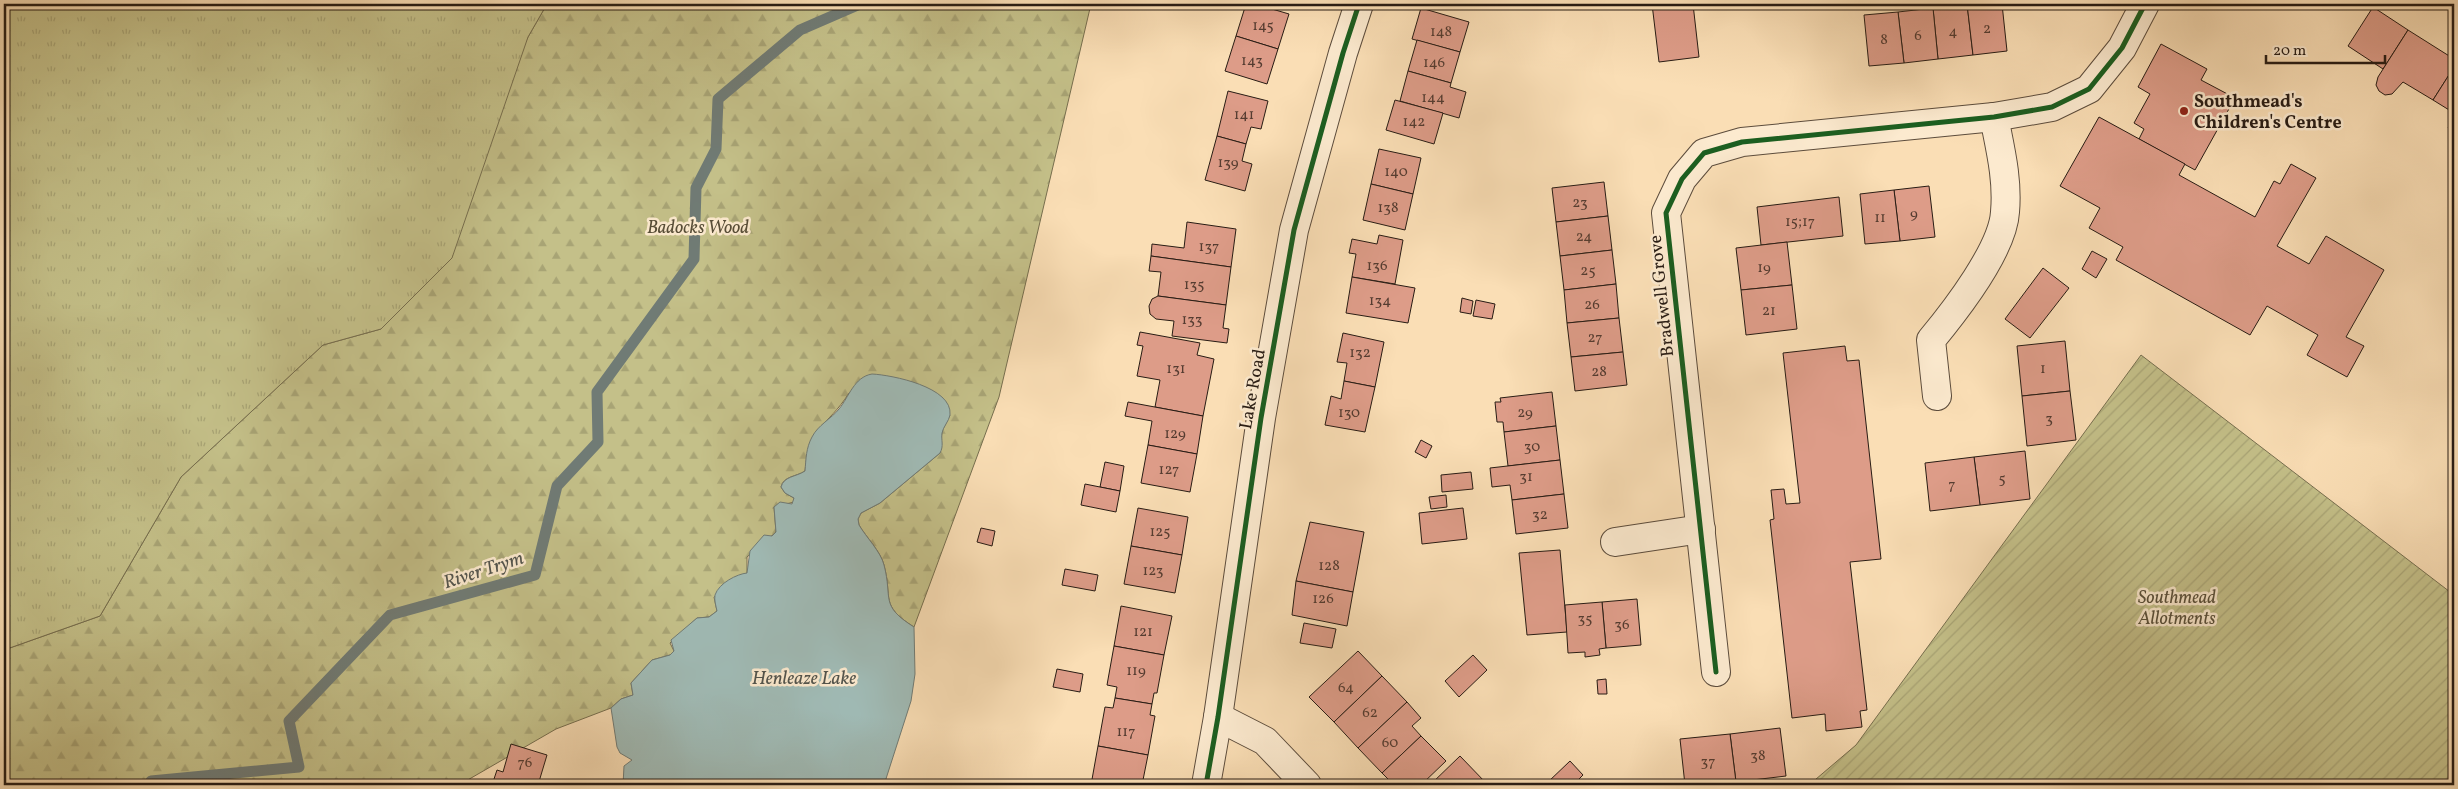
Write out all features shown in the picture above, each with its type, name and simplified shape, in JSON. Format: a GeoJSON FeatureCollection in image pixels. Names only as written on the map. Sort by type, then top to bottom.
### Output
{"type":"FeatureCollection","features":[{"type":"Feature","properties":{"kind":"street","name":"Lake Road"},"geometry":{"type":"LineString","coordinates":[[1206,785],[1218,717],[1261,418],[1294,230],[1342,53],[1359,4]]}},
{"type":"Feature","properties":{"kind":"street","name":"Bradwell Grove"},"geometry":{"type":"LineString","coordinates":[[1716,672],[1666,213],[1682,179],[1704,153],[1742,142],[1994,117],[2052,107],[2090,89],[2122,48],[2145,4]]}},
{"type":"Feature","properties":{"kind":"street"},"geometry":{"type":"LineString","coordinates":[[1937,396],[1931,340],[1958,307],[1968,291],[1996,242],[2006,214],[2005,172],[1994,117]]}},
{"type":"Feature","properties":{"kind":"street"},"geometry":{"type":"LineString","coordinates":[[1615,542],[1701,529]]}},
{"type":"Feature","properties":{"kind":"street"},"geometry":{"type":"LineString","coordinates":[[1218,717],[1265,741],[1307,785]]}},
{"type":"Feature","properties":{"kind":"green space"},"geometry":{"type":"Polygon","coordinates":[[[4,4],[547,4],[528,37],[452,258],[381,329],[323,345],[181,477],[100,616],[4,650],[4,4]]]}},
{"type":"Feature","properties":{"kind":"green space","name":"Badocks Wood"},"geometry":{"type":"Polygon","coordinates":[[[547,4],[1091,4],[999,397],[914,627],[896,613],[892,607],[889,600],[884,565],[877,550],[859,525],[858,519],[861,513],[880,503],[940,453],[942,431],[950,415],[849,393],[815,435],[810,444],[805,471],[782,483],[781,487],[785,493],[794,498],[794,502],[774,507],[776,532],[747,557],[747,573],[714,597],[717,611],[709,617],[697,618],[670,643],[674,651],[670,655],[652,660],[631,683],[633,695],[621,699],[611,708],[556,729],[459,785],[4,785],[4,650],[100,616],[181,477],[323,345],[381,329],[528,37],[547,4]]]}},
{"type":"Feature","properties":{"kind":"green space","name":"Southmead Allotments"},"geometry":{"type":"Polygon","coordinates":[[[2141,355],[2454,595],[2454,785],[1809,785],[1856,745],[2141,355]]]}},
{"type":"Feature","properties":{"kind":"water","name":"Henleaze Lake"},"geometry":{"type":"Polygon","coordinates":[[[872,374],[906,380],[932,390],[942,397],[948,405],[950,415],[943,431],[940,453],[880,503],[861,513],[858,519],[859,525],[877,550],[884,565],[889,600],[892,607],[896,613],[914,627],[915,674],[911,701],[884,785],[623,785],[624,766],[632,760],[620,753],[617,747],[611,708],[621,699],[633,695],[631,683],[652,660],[670,655],[674,651],[671,640],[697,618],[709,617],[717,611],[715,595],[724,583],[738,575],[747,573],[750,551],[764,535],[772,536],[776,532],[774,507],[780,502],[792,504],[794,498],[785,493],[781,487],[783,483],[805,471],[807,449],[815,433],[839,409],[856,383],[872,374]]]}},
{"type":"Feature","properties":{"kind":"building"},"geometry":{"type":"Polygon","coordinates":[[[1246,4],[1255,4],[1289,14],[1278,49],[1236,36],[1246,4]]]}},
{"type":"Feature","properties":{"kind":"building"},"geometry":{"type":"Polygon","coordinates":[[[1280,4],[1293,4],[1292,8],[1280,4]]]}},
{"type":"Feature","properties":{"kind":"building"},"geometry":{"type":"Polygon","coordinates":[[[1652,4],[1693,4],[1699,57],[1659,62],[1652,4]]]}},
{"type":"Feature","properties":{"kind":"building"},"geometry":{"type":"Polygon","coordinates":[[[1967,4],[1973,55],[1938,59],[1933,8],[1967,4]]]}},
{"type":"Feature","properties":{"kind":"building"},"geometry":{"type":"Polygon","coordinates":[[[1967,4],[2002,4],[2007,51],[1973,55],[1967,4]]]}},
{"type":"Feature","properties":{"kind":"building"},"geometry":{"type":"Polygon","coordinates":[[[2373,7],[2408,30],[2383,69],[2348,46],[2373,7]]]}},
{"type":"Feature","properties":{"kind":"building"},"geometry":{"type":"Polygon","coordinates":[[[1421,8],[1469,22],[1460,52],[1412,39],[1421,8]]]}},
{"type":"Feature","properties":{"kind":"building"},"geometry":{"type":"Polygon","coordinates":[[[1933,8],[1938,59],[1904,63],[1898,12],[1933,8]]]}},
{"type":"Feature","properties":{"kind":"building"},"geometry":{"type":"Polygon","coordinates":[[[1898,12],[1904,63],[1869,66],[1864,15],[1898,12]]]}},
{"type":"Feature","properties":{"kind":"building"},"geometry":{"type":"Polygon","coordinates":[[[2408,30],[2454,59],[2454,67],[2433,100],[2403,82],[2392,94],[2385,95],[2379,91],[2376,85],[2378,77],[2408,30]]]}},
{"type":"Feature","properties":{"kind":"building"},"geometry":{"type":"Polygon","coordinates":[[[1236,36],[1278,49],[1267,84],[1225,71],[1236,36]]]}},
{"type":"Feature","properties":{"kind":"building"},"geometry":{"type":"Polygon","coordinates":[[[1417,40],[1460,52],[1451,83],[1408,71],[1417,40]]]}},
{"type":"Feature","properties":{"kind":"building","name":"Southmead's Children's Centre"},"geometry":{"type":"Polygon","coordinates":[[[2161,44],[2207,69],[2201,80],[2235,98],[2195,170],[2139,139],[2144,129],[2134,123],[2150,94],[2138,87],[2161,44]]]}},
{"type":"Feature","properties":{"kind":"building"},"geometry":{"type":"Polygon","coordinates":[[[2454,67],[2454,113],[2433,100],[2454,67]]]}},
{"type":"Feature","properties":{"kind":"building"},"geometry":{"type":"Polygon","coordinates":[[[1408,71],[1451,83],[1450,87],[1466,92],[1459,118],[1400,101],[1408,71]]]}},
{"type":"Feature","properties":{"kind":"building"},"geometry":{"type":"Polygon","coordinates":[[[1228,91],[1268,101],[1261,129],[1251,127],[1246,144],[1217,136],[1228,91]]]}},
{"type":"Feature","properties":{"kind":"building"},"geometry":{"type":"Polygon","coordinates":[[[1395,100],[1443,113],[1434,144],[1386,130],[1395,100]]]}},
{"type":"Feature","properties":{"kind":"building"},"geometry":{"type":"Polygon","coordinates":[[[2099,117],[2185,164],[2179,175],[2255,217],[2274,181],[2280,184],[2291,164],[2316,178],[2277,246],[2309,264],[2326,236],[2384,270],[2346,337],[2364,346],[2347,377],[2307,355],[2318,335],[2267,306],[2250,335],[2116,260],[2123,247],[2089,228],[2100,208],[2060,186],[2099,117]]]}},
{"type":"Feature","properties":{"kind":"building"},"geometry":{"type":"Polygon","coordinates":[[[2454,119],[2454,132],[2448,128],[2454,119]]]}},
{"type":"Feature","properties":{"kind":"building"},"geometry":{"type":"Polygon","coordinates":[[[1217,136],[1246,144],[1242,161],[1252,164],[1245,191],[1205,180],[1217,136]]]}},
{"type":"Feature","properties":{"kind":"building"},"geometry":{"type":"Polygon","coordinates":[[[1379,149],[1421,158],[1413,194],[1371,184],[1379,149]]]}},
{"type":"Feature","properties":{"kind":"building"},"geometry":{"type":"Polygon","coordinates":[[[1604,182],[1608,216],[1556,222],[1552,188],[1604,182]]]}},
{"type":"Feature","properties":{"kind":"building"},"geometry":{"type":"Polygon","coordinates":[[[1371,184],[1413,194],[1405,230],[1363,220],[1371,184]]]}},
{"type":"Feature","properties":{"kind":"building"},"geometry":{"type":"Polygon","coordinates":[[[1929,186],[1935,237],[1900,241],[1894,190],[1929,186]]]}},
{"type":"Feature","properties":{"kind":"building"},"geometry":{"type":"Polygon","coordinates":[[[1894,190],[1900,241],[1865,244],[1860,194],[1894,190]]]}},
{"type":"Feature","properties":{"kind":"building"},"geometry":{"type":"Polygon","coordinates":[[[1839,197],[1843,236],[1761,245],[1757,207],[1839,197]]]}},
{"type":"Feature","properties":{"kind":"building"},"geometry":{"type":"Polygon","coordinates":[[[1608,216],[1612,250],[1560,256],[1556,222],[1608,216]]]}},
{"type":"Feature","properties":{"kind":"building"},"geometry":{"type":"Polygon","coordinates":[[[1187,222],[1236,229],[1231,267],[1151,256],[1152,244],[1184,248],[1187,222]]]}},
{"type":"Feature","properties":{"kind":"building"},"geometry":{"type":"Polygon","coordinates":[[[1379,235],[1403,240],[1395,284],[1352,277],[1356,254],[1349,253],[1352,239],[1377,244],[1379,235]]]}},
{"type":"Feature","properties":{"kind":"building"},"geometry":{"type":"Polygon","coordinates":[[[1787,242],[1792,285],[1741,290],[1736,248],[1787,242]]]}},
{"type":"Feature","properties":{"kind":"building"},"geometry":{"type":"Polygon","coordinates":[[[1612,250],[1616,284],[1564,290],[1560,256],[1612,250]]]}},
{"type":"Feature","properties":{"kind":"building"},"geometry":{"type":"Polygon","coordinates":[[[2092,251],[2107,259],[2096,278],[2082,269],[2092,251]]]}},
{"type":"Feature","properties":{"kind":"building"},"geometry":{"type":"Polygon","coordinates":[[[1151,256],[1231,267],[1226,305],[1158,296],[1161,272],[1149,271],[1151,256]]]}},
{"type":"Feature","properties":{"kind":"building"},"geometry":{"type":"Polygon","coordinates":[[[2043,268],[2069,288],[2030,338],[2005,319],[2043,268]]]}},
{"type":"Feature","properties":{"kind":"building"},"geometry":{"type":"Polygon","coordinates":[[[1352,277],[1415,288],[1408,323],[1346,313],[1352,277]]]}},
{"type":"Feature","properties":{"kind":"building"},"geometry":{"type":"Polygon","coordinates":[[[1616,284],[1619,318],[1567,323],[1564,290],[1616,284]]]}},
{"type":"Feature","properties":{"kind":"building"},"geometry":{"type":"Polygon","coordinates":[[[1792,285],[1797,329],[1746,335],[1741,290],[1792,285]]]}},
{"type":"Feature","properties":{"kind":"building"},"geometry":{"type":"Polygon","coordinates":[[[1158,296],[1226,305],[1223,328],[1229,329],[1227,343],[1172,336],[1174,321],[1156,319],[1150,314],[1149,306],[1152,299],[1158,296]]]}},
{"type":"Feature","properties":{"kind":"building"},"geometry":{"type":"Polygon","coordinates":[[[1462,298],[1473,301],[1471,314],[1460,312],[1462,298]]]}},
{"type":"Feature","properties":{"kind":"building"},"geometry":{"type":"Polygon","coordinates":[[[1476,300],[1495,304],[1492,319],[1473,316],[1476,300]]]}},
{"type":"Feature","properties":{"kind":"building"},"geometry":{"type":"Polygon","coordinates":[[[1619,318],[1623,352],[1571,357],[1567,323],[1619,318]]]}},
{"type":"Feature","properties":{"kind":"building"},"geometry":{"type":"Polygon","coordinates":[[[1140,332],[1200,343],[1197,355],[1214,359],[1203,416],[1155,407],[1160,380],[1137,376],[1143,346],[1137,345],[1140,332]]]}},
{"type":"Feature","properties":{"kind":"building"},"geometry":{"type":"Polygon","coordinates":[[[1343,333],[1384,342],[1375,387],[1344,381],[1347,363],[1337,362],[1343,333]]]}},
{"type":"Feature","properties":{"kind":"building"},"geometry":{"type":"Polygon","coordinates":[[[2065,341],[2070,391],[2022,396],[2017,346],[2065,341]]]}},
{"type":"Feature","properties":{"kind":"building"},"geometry":{"type":"Polygon","coordinates":[[[1845,346],[1847,361],[1859,360],[1881,559],[1850,562],[1867,710],[1860,711],[1862,727],[1826,731],[1825,714],[1792,718],[1770,520],[1774,519],[1771,490],[1784,489],[1786,504],[1800,503],[1783,353],[1845,346]]]}},
{"type":"Feature","properties":{"kind":"building"},"geometry":{"type":"Polygon","coordinates":[[[1623,352],[1627,385],[1575,391],[1571,357],[1623,352]]]}},
{"type":"Feature","properties":{"kind":"building"},"geometry":{"type":"Polygon","coordinates":[[[1344,381],[1375,387],[1365,432],[1325,425],[1331,396],[1341,399],[1344,381]]]}},
{"type":"Feature","properties":{"kind":"building"},"geometry":{"type":"Polygon","coordinates":[[[2070,391],[2076,440],[2027,446],[2022,396],[2070,391]]]}},
{"type":"Feature","properties":{"kind":"building"},"geometry":{"type":"Polygon","coordinates":[[[1552,392],[1556,426],[1504,432],[1503,422],[1497,422],[1495,402],[1501,402],[1500,398],[1552,392]]]}},
{"type":"Feature","properties":{"kind":"building"},"geometry":{"type":"Polygon","coordinates":[[[1128,402],[1203,416],[1197,454],[1148,445],[1152,421],[1125,416],[1128,402]]]}},
{"type":"Feature","properties":{"kind":"building"},"geometry":{"type":"Polygon","coordinates":[[[1556,426],[1560,460],[1508,466],[1504,432],[1556,426]]]}},
{"type":"Feature","properties":{"kind":"building"},"geometry":{"type":"Polygon","coordinates":[[[1421,440],[1432,446],[1426,458],[1415,452],[1421,440]]]}},
{"type":"Feature","properties":{"kind":"building"},"geometry":{"type":"Polygon","coordinates":[[[1148,445],[1197,454],[1190,492],[1141,483],[1148,445]]]}},
{"type":"Feature","properties":{"kind":"building"},"geometry":{"type":"Polygon","coordinates":[[[2025,451],[2030,499],[1980,505],[1974,457],[2025,451]]]}},
{"type":"Feature","properties":{"kind":"building"},"geometry":{"type":"Polygon","coordinates":[[[1974,457],[1980,505],[1930,511],[1925,463],[1974,457]]]}},
{"type":"Feature","properties":{"kind":"building"},"geometry":{"type":"Polygon","coordinates":[[[1560,460],[1564,494],[1512,500],[1510,485],[1492,487],[1490,468],[1560,460]]]}},
{"type":"Feature","properties":{"kind":"building"},"geometry":{"type":"Polygon","coordinates":[[[1105,462],[1124,466],[1120,491],[1100,487],[1105,462]]]}},
{"type":"Feature","properties":{"kind":"building"},"geometry":{"type":"Polygon","coordinates":[[[1471,472],[1473,489],[1442,492],[1441,475],[1471,472]]]}},
{"type":"Feature","properties":{"kind":"building"},"geometry":{"type":"Polygon","coordinates":[[[1085,484],[1120,491],[1116,512],[1081,505],[1085,484]]]}},
{"type":"Feature","properties":{"kind":"building"},"geometry":{"type":"Polygon","coordinates":[[[1564,494],[1568,528],[1516,534],[1512,500],[1564,494]]]}},
{"type":"Feature","properties":{"kind":"building"},"geometry":{"type":"Polygon","coordinates":[[[1446,495],[1447,507],[1431,509],[1429,497],[1446,495]]]}},
{"type":"Feature","properties":{"kind":"building"},"geometry":{"type":"Polygon","coordinates":[[[1138,508],[1188,517],[1182,555],[1131,546],[1138,508]]]}},
{"type":"Feature","properties":{"kind":"building"},"geometry":{"type":"Polygon","coordinates":[[[1463,508],[1467,539],[1422,544],[1419,513],[1463,508]]]}},
{"type":"Feature","properties":{"kind":"building"},"geometry":{"type":"Polygon","coordinates":[[[1310,522],[1364,532],[1353,592],[1296,581],[1310,522]]]}},
{"type":"Feature","properties":{"kind":"building"},"geometry":{"type":"Polygon","coordinates":[[[981,528],[995,531],[992,546],[977,542],[981,528]]]}},
{"type":"Feature","properties":{"kind":"building"},"geometry":{"type":"Polygon","coordinates":[[[1131,546],[1182,555],[1175,593],[1124,584],[1131,546]]]}},
{"type":"Feature","properties":{"kind":"building"},"geometry":{"type":"Polygon","coordinates":[[[1560,550],[1567,632],[1527,635],[1519,553],[1560,550]]]}},
{"type":"Feature","properties":{"kind":"building"},"geometry":{"type":"Polygon","coordinates":[[[1065,569],[1098,575],[1095,591],[1062,585],[1065,569]]]}},
{"type":"Feature","properties":{"kind":"building"},"geometry":{"type":"Polygon","coordinates":[[[1296,581],[1353,592],[1347,626],[1292,615],[1296,581]]]}},
{"type":"Feature","properties":{"kind":"building"},"geometry":{"type":"Polygon","coordinates":[[[1637,599],[1641,645],[1606,648],[1602,602],[1637,599]]]}},
{"type":"Feature","properties":{"kind":"building"},"geometry":{"type":"Polygon","coordinates":[[[1602,602],[1606,648],[1599,649],[1600,655],[1585,657],[1585,652],[1568,653],[1565,605],[1602,602]]]}},
{"type":"Feature","properties":{"kind":"building"},"geometry":{"type":"Polygon","coordinates":[[[1121,606],[1172,616],[1164,655],[1114,646],[1121,606]]]}},
{"type":"Feature","properties":{"kind":"building"},"geometry":{"type":"Polygon","coordinates":[[[1304,623],[1336,629],[1332,648],[1300,643],[1304,623]]]}},
{"type":"Feature","properties":{"kind":"building"},"geometry":{"type":"Polygon","coordinates":[[[1114,646],[1164,655],[1157,693],[1154,693],[1152,704],[1115,698],[1117,687],[1107,685],[1114,646]]]}},
{"type":"Feature","properties":{"kind":"building"},"geometry":{"type":"Polygon","coordinates":[[[1358,651],[1382,676],[1334,722],[1309,697],[1358,651]]]}},
{"type":"Feature","properties":{"kind":"building"},"geometry":{"type":"Polygon","coordinates":[[[1473,655],[1487,670],[1459,697],[1445,681],[1473,655]]]}},
{"type":"Feature","properties":{"kind":"building"},"geometry":{"type":"Polygon","coordinates":[[[1057,669],[1083,674],[1080,692],[1053,687],[1057,669]]]}},
{"type":"Feature","properties":{"kind":"building"},"geometry":{"type":"Polygon","coordinates":[[[1382,676],[1407,702],[1358,748],[1334,722],[1382,676]]]}},
{"type":"Feature","properties":{"kind":"building"},"geometry":{"type":"Polygon","coordinates":[[[1606,679],[1607,694],[1598,694],[1597,680],[1606,679]]]}},
{"type":"Feature","properties":{"kind":"building"},"geometry":{"type":"Polygon","coordinates":[[[1115,698],[1152,704],[1150,715],[1155,716],[1148,755],[1098,746],[1105,707],[1113,708],[1115,698]]]}},
{"type":"Feature","properties":{"kind":"building"},"geometry":{"type":"Polygon","coordinates":[[[1407,702],[1421,718],[1412,726],[1421,736],[1382,773],[1358,748],[1407,702]]]}},
{"type":"Feature","properties":{"kind":"building"},"geometry":{"type":"Polygon","coordinates":[[[1780,728],[1786,776],[1736,782],[1730,734],[1780,728]]]}},
{"type":"Feature","properties":{"kind":"building"},"geometry":{"type":"Polygon","coordinates":[[[1730,734],[1736,782],[1685,785],[1680,739],[1730,734]]]}},
{"type":"Feature","properties":{"kind":"building"},"geometry":{"type":"Polygon","coordinates":[[[1421,736],[1446,761],[1421,785],[1394,785],[1382,773],[1421,736]]]}},
{"type":"Feature","properties":{"kind":"building"},"geometry":{"type":"Polygon","coordinates":[[[511,744],[547,755],[538,785],[492,785],[497,770],[503,772],[511,744]]]}},
{"type":"Feature","properties":{"kind":"building"},"geometry":{"type":"Polygon","coordinates":[[[1098,746],[1148,755],[1142,785],[1091,785],[1098,746]]]}},
{"type":"Feature","properties":{"kind":"building"},"geometry":{"type":"Polygon","coordinates":[[[1460,756],[1486,783],[1484,785],[1430,785],[1460,756]]]}},
{"type":"Feature","properties":{"kind":"building"},"geometry":{"type":"Polygon","coordinates":[[[1570,761],[1583,775],[1573,785],[1551,785],[1548,782],[1570,761]]]}},
{"type":"Feature","properties":{"kind":"building"},"geometry":{"type":"Polygon","coordinates":[[[480,782],[492,785],[479,785],[480,782]]]}},
{"type":"Feature","properties":{"kind":"waterway","name":"River Trym"},"geometry":{"type":"LineString","coordinates":[[148,785],[151,781],[299,767],[289,721],[390,615],[535,575],[557,486],[598,442],[597,392],[694,259],[696,188],[716,149],[718,99],[800,30],[860,4]]}},
{"type":"Feature","properties":{"kind":"cycle path"},"geometry":{"type":"LineString","coordinates":[[1206,785],[1218,717],[1261,418],[1294,230],[1343,53],[1359,4]]}},
{"type":"Feature","properties":{"kind":"cycle path"},"geometry":{"type":"LineString","coordinates":[[1716,672],[1666,213],[1682,179],[1704,153],[1742,142],[1994,117],[2052,107],[2089,89],[2122,48],[2145,4]]}},
{"type":"Feature","properties":{"kind":"place","name":"Southmead's Children's Centre"},"geometry":{"type":"Point","coordinates":[2184,111]}}]}
